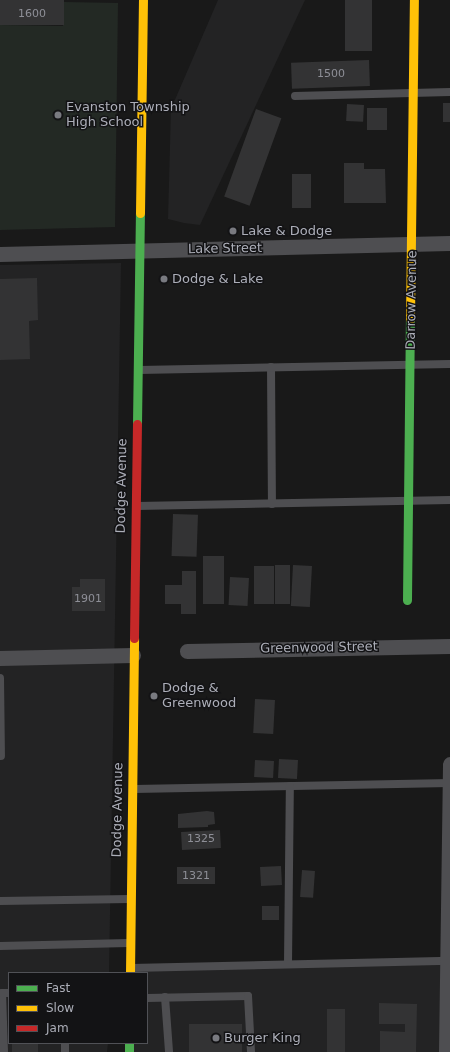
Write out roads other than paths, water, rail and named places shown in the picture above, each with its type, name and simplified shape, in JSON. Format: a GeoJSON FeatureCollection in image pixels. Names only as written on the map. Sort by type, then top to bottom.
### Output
{"type":"FeatureCollection","features":[{"type":"Feature","properties":{"kind":"main road","name":"Dodge Avenue"},"geometry":{"type":"LineString","coordinates":[[130,970],[131,789],[143,0]]}},
{"type":"Feature","properties":{"kind":"main road","name":"Darrow Avenue"},"geometry":{"type":"LineString","coordinates":[[407,600],[413,244],[414,0]]}},
{"type":"Feature","properties":{"kind":"street","name":"Lake Street"},"geometry":{"type":"LineString","coordinates":[[0,254],[450,243]]}},
{"type":"Feature","properties":{"kind":"street","name":"Greenwood Street"},"geometry":{"type":"LineString","coordinates":[[187,651],[450,646]]}},
{"type":"Feature","properties":{"kind":"street"},"geometry":{"type":"LineString","coordinates":[[0,658],[133,655]]}},
{"type":"Feature","properties":{"kind":"street"},"geometry":{"type":"LineString","coordinates":[[446,1052],[449,961],[450,764]]}},
{"type":"Feature","properties":{"kind":"lane"},"geometry":{"type":"LineString","coordinates":[[295,96],[450,92]]}},
{"type":"Feature","properties":{"kind":"lane"},"geometry":{"type":"LineString","coordinates":[[137,370],[450,364]]}},
{"type":"Feature","properties":{"kind":"lane"},"geometry":{"type":"LineString","coordinates":[[271,367],[272,504]]}},
{"type":"Feature","properties":{"kind":"lane"},"geometry":{"type":"LineString","coordinates":[[135,506],[450,500]]}},
{"type":"Feature","properties":{"kind":"lane"},"geometry":{"type":"LineString","coordinates":[[0,678],[1,756]]}},
{"type":"Feature","properties":{"kind":"lane"},"geometry":{"type":"LineString","coordinates":[[131,789],[450,783]]}},
{"type":"Feature","properties":{"kind":"lane"},"geometry":{"type":"LineString","coordinates":[[288,964],[290,786]]}},
{"type":"Feature","properties":{"kind":"lane"},"geometry":{"type":"LineString","coordinates":[[0,901],[130,899]]}},
{"type":"Feature","properties":{"kind":"lane"},"geometry":{"type":"LineString","coordinates":[[0,946],[130,943]]}},
{"type":"Feature","properties":{"kind":"lane"},"geometry":{"type":"LineString","coordinates":[[130,970],[288,964],[449,961]]}},
{"type":"Feature","properties":{"kind":"lane"},"geometry":{"type":"LineString","coordinates":[[4,1052],[2,993],[8,993]]}},
{"type":"Feature","properties":{"kind":"lane"},"geometry":{"type":"LineString","coordinates":[[148,998],[248,996],[251,1052]]}},
{"type":"Feature","properties":{"kind":"lane"},"geometry":{"type":"LineString","coordinates":[[166,997],[169,1052]]}},
{"type":"Feature","properties":{"kind":"place","name":"Evanston Township High School"},"geometry":{"type":"Point","coordinates":[58,115]}},
{"type":"Feature","properties":{"kind":"place","name":"Lake & Dodge"},"geometry":{"type":"Point","coordinates":[233,231]}},
{"type":"Feature","properties":{"kind":"place","name":"Dodge & Lake"},"geometry":{"type":"Point","coordinates":[164,279]}},
{"type":"Feature","properties":{"kind":"place","name":"Dodge & Greenwood"},"geometry":{"type":"Point","coordinates":[154,696]}},
{"type":"Feature","properties":{"kind":"place","name":"Burger King"},"geometry":{"type":"Point","coordinates":[216,1038]}}]}
